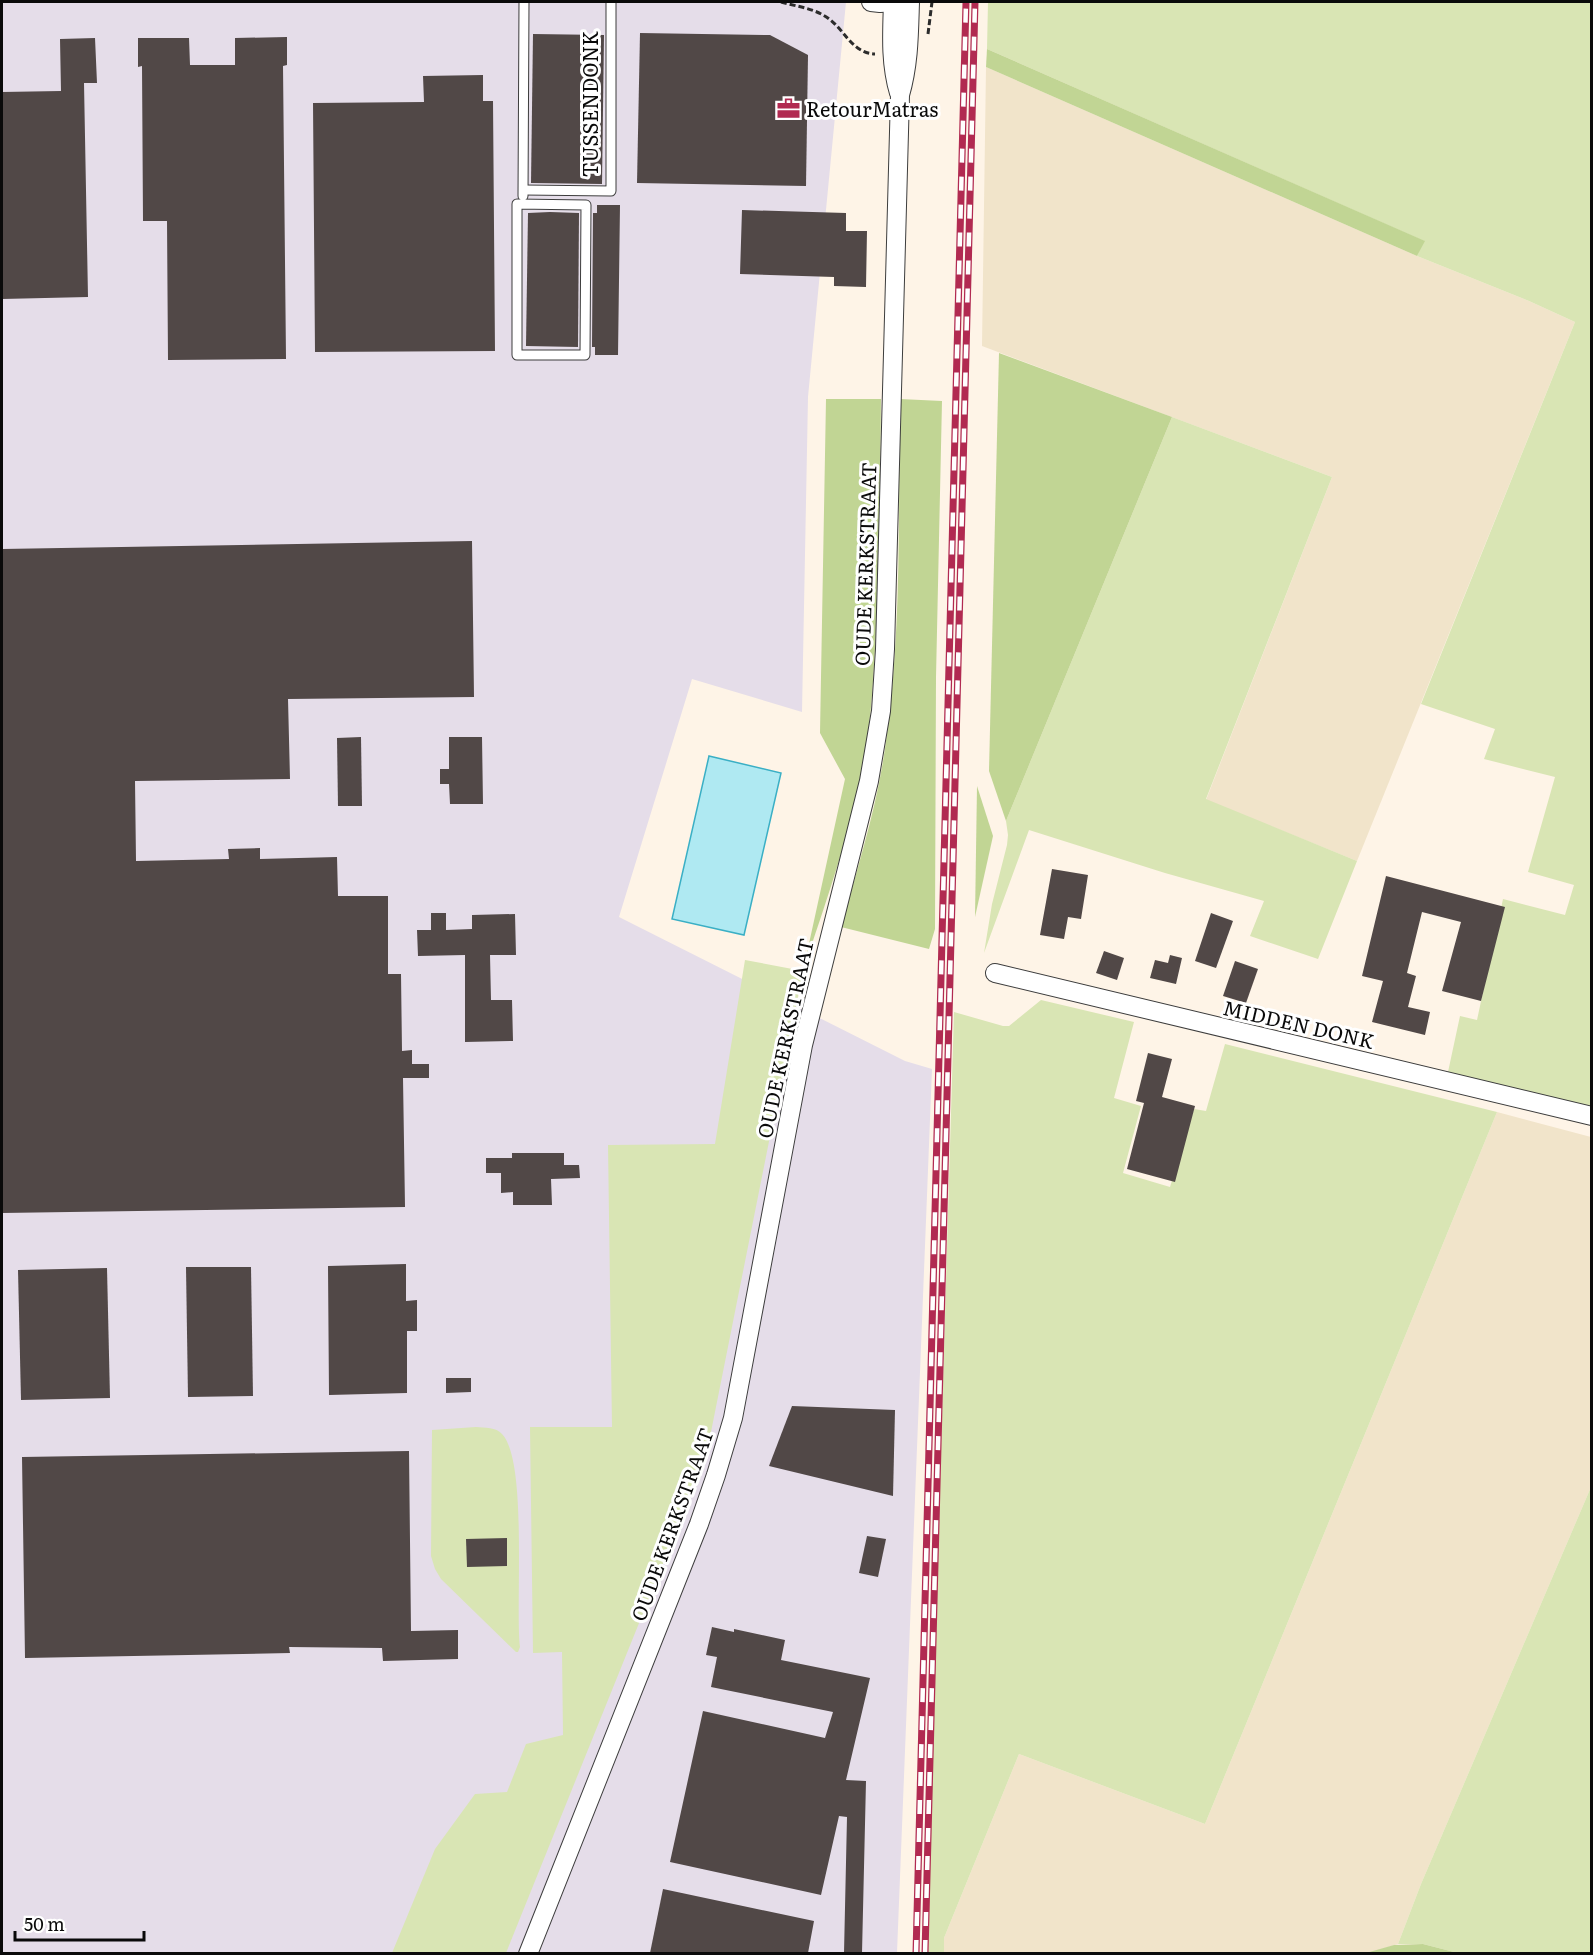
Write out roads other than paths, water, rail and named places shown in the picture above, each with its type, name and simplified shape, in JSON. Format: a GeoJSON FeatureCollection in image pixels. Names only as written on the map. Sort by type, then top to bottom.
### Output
{"type":"FeatureCollection","features":[{"type":"Feature","properties":{"kind":"street"},"geometry":{"type":"LineString","coordinates":[[871,2],[898,2]]}},
{"type":"Feature","properties":{"kind":"street","name":"OUDE KERKSTRAAT"},"geometry":{"type":"LineString","coordinates":[[898,2],[892,55],[894,77],[900,95]]}},
{"type":"Feature","properties":{"kind":"street","name":"OUDE KERKSTRAAT"},"geometry":{"type":"LineString","coordinates":[[528,1953],[699,1524],[733,1418],[803,1045],[869,781],[881,711],[885,649],[900,95],[906,75],[908,54],[898,2]]}},
{"type":"Feature","properties":{"kind":"street","name":"MIDDEN DONK"},"geometry":{"type":"LineString","coordinates":[[995,973],[1592,1116]]}},
{"type":"Feature","properties":{"kind":"lane","name":"TUSSENDONK"},"geometry":{"type":"LineString","coordinates":[[524,2],[524,205]]}},
{"type":"Feature","properties":{"kind":"lane","name":"TUSSENDONK"},"geometry":{"type":"LineString","coordinates":[[524,190],[611,191],[612,2]]}},
{"type":"Feature","properties":{"kind":"lane","name":"TUSSENDONK"},"geometry":{"type":"LineString","coordinates":[[517,204],[524,205],[586,205],[585,355],[517,355],[517,204]]}},
{"type":"Feature","properties":{"kind":"water"},"geometry":{"type":"Polygon","coordinates":[[[709,756],[781,773],[744,935],[672,919],[709,756]]]}},
{"type":"Feature","properties":{"kind":"railway"},"geometry":{"type":"LineString","coordinates":[[916,1954],[966,2]]}},
{"type":"Feature","properties":{"kind":"railway"},"geometry":{"type":"LineString","coordinates":[[925,1954],[975,2]]}},
{"type":"Feature","properties":{"kind":"place","name":"RetourMatras"},"geometry":{"type":"Point","coordinates":[788,108]}}]}
